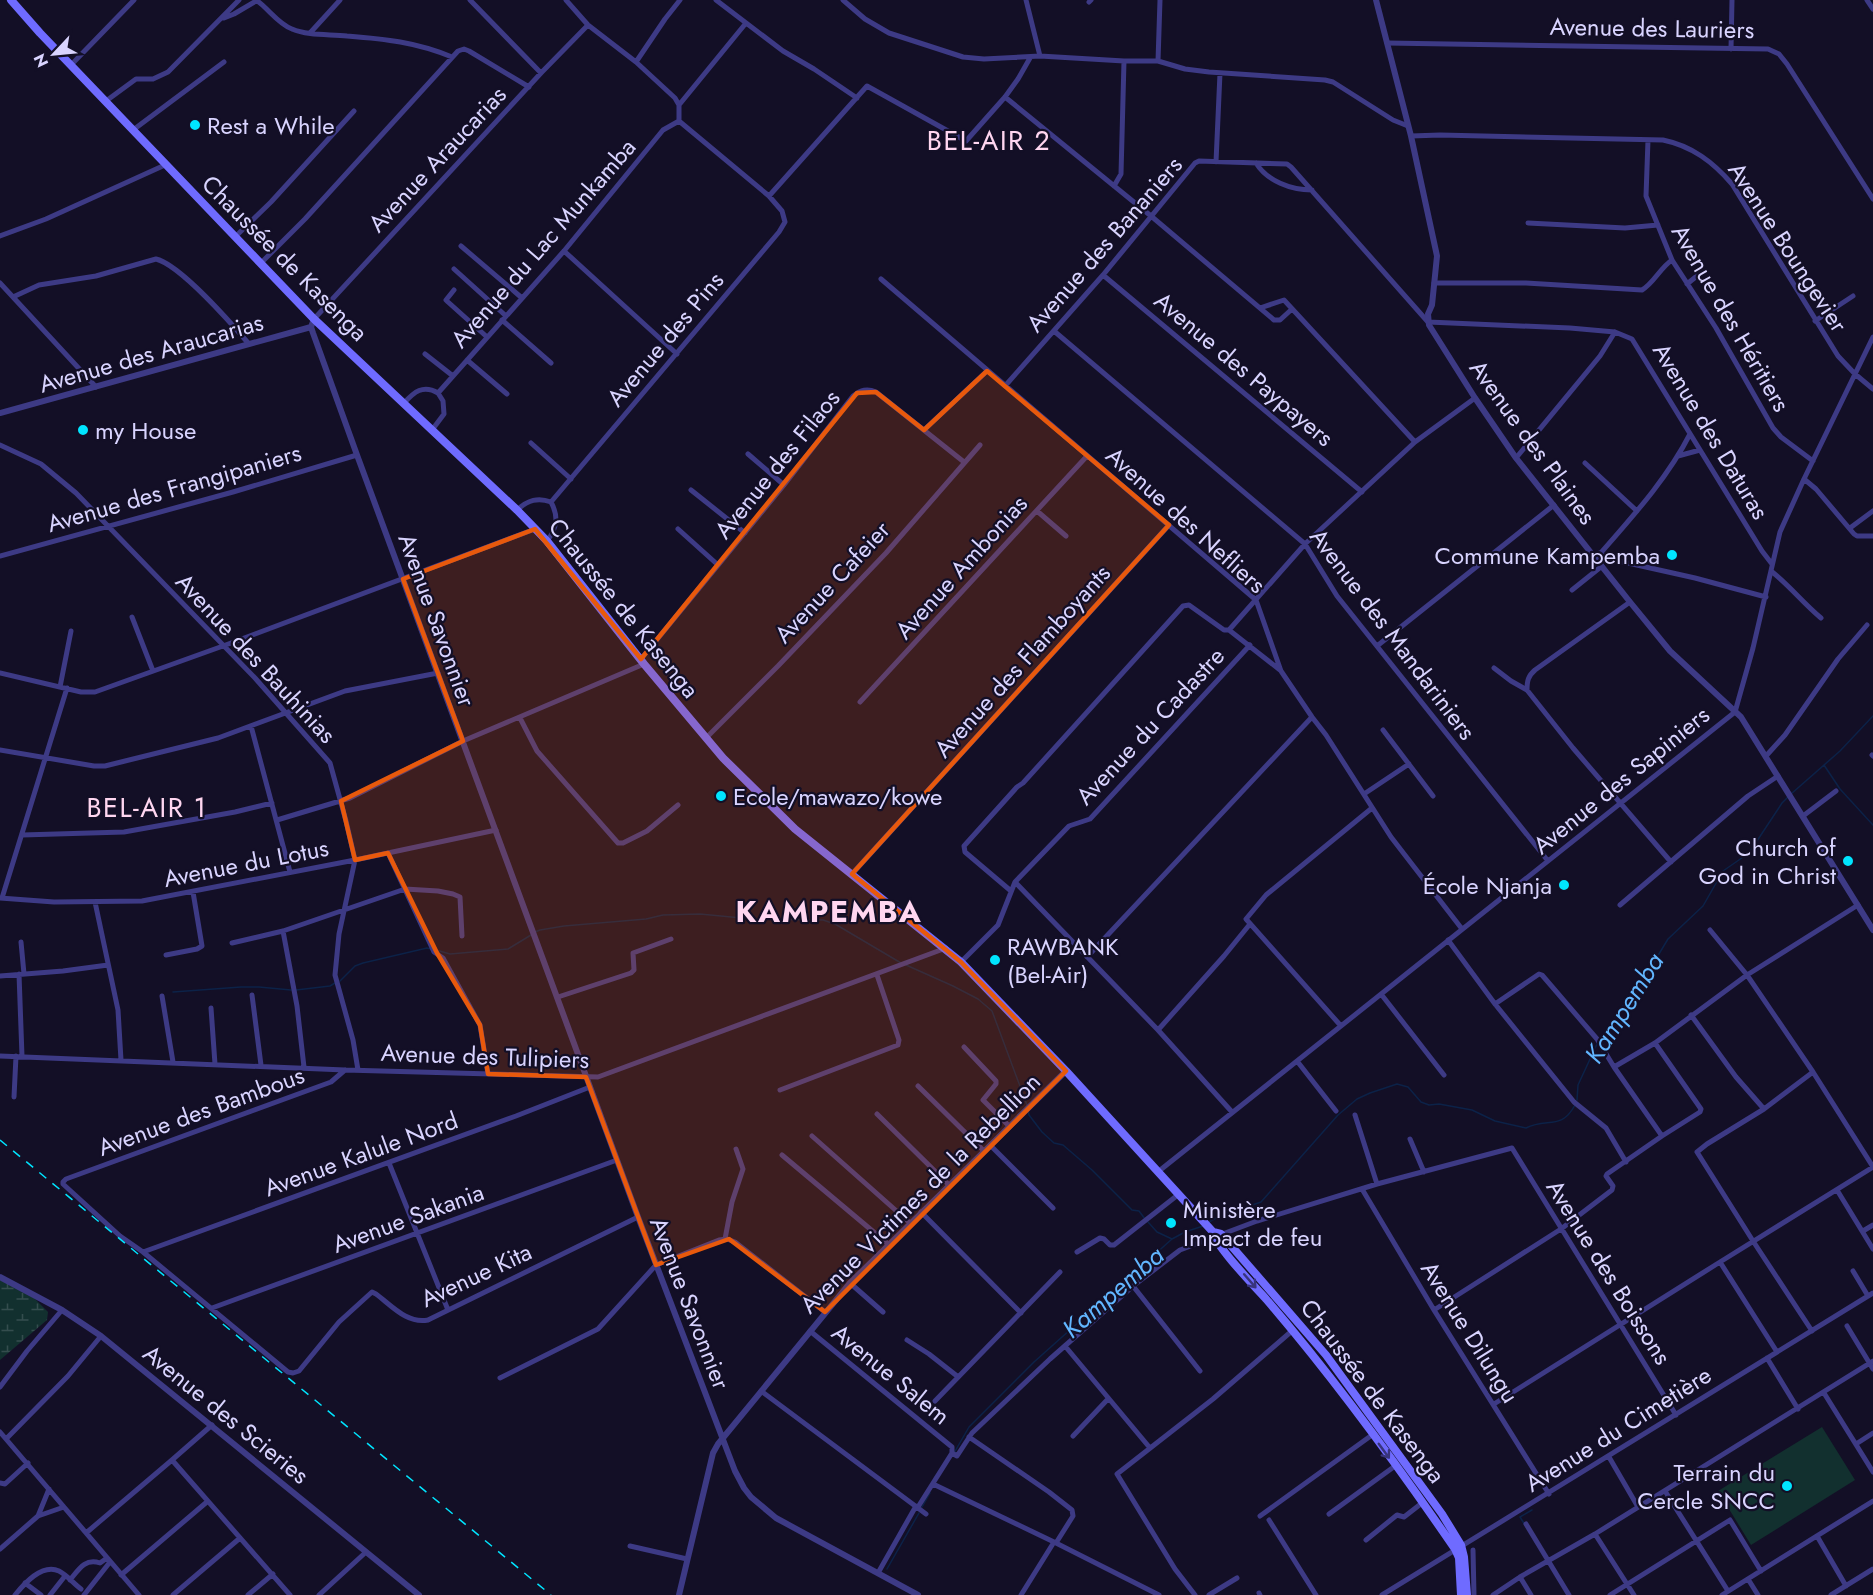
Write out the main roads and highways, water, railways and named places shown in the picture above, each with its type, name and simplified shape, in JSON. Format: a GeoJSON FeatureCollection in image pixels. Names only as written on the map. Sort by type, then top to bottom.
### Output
{"type":"FeatureCollection","features":[{"type":"Feature","properties":{"kind":"main road","name":"Chaussée de Kasenga"},"geometry":{"type":"LineString","coordinates":[[11,0],[27,20],[261,263],[313,323],[404,403],[535,528],[706,738],[742,778],[795,829],[961,962],[1066,1071],[1205,1222],[1318,1361],[1422,1503],[1458,1547],[1461,1595]]}},
{"type":"Feature","properties":{"kind":"main road","name":"Chaussée de Kasenga"},"geometry":{"type":"LineString","coordinates":[[1214,1233],[1326,1355],[1442,1514],[1464,1557],[1467,1595]]}},
{"type":"Feature","properties":{"kind":"main road"},"geometry":{"type":"LineString","coordinates":[[1318,1361],[1326,1355]]}},
{"type":"Feature","properties":{"kind":"waterway","name":"Kampemba"},"geometry":{"type":"LineString","coordinates":[[1791,794],[1840,751],[1873,716]]}},
{"type":"Feature","properties":{"kind":"waterway"},"geometry":{"type":"LineString","coordinates":[[1824,765],[1840,789],[1873,825]]}},
{"type":"Feature","properties":{"kind":"waterway","name":"Kampemba"},"geometry":{"type":"LineString","coordinates":[[1601,1040],[1634,989],[1645,977],[1668,939],[1703,906],[1723,871],[1749,853],[1788,797]]}},
{"type":"Feature","properties":{"kind":"waterway"},"geometry":{"type":"LineString","coordinates":[[535,932],[564,926],[646,919],[663,915],[700,914],[752,919],[823,920],[835,924],[901,963]]}},
{"type":"Feature","properties":{"kind":"waterway"},"geometry":{"type":"LineString","coordinates":[[436,950],[450,954],[508,949],[531,935]]}},
{"type":"Feature","properties":{"kind":"waterway"},"geometry":{"type":"LineString","coordinates":[[340,981],[355,966],[363,963],[431,949]]}},
{"type":"Feature","properties":{"kind":"waterway"},"geometry":{"type":"LineString","coordinates":[[906,965],[978,999],[992,1011],[1027,1105]]}},
{"type":"Feature","properties":{"kind":"waterway"},"geometry":{"type":"LineString","coordinates":[[296,990],[330,986],[335,983]]}},
{"type":"Feature","properties":{"kind":"waterway"},"geometry":{"type":"LineString","coordinates":[[173,992],[241,987],[291,990]]}},
{"type":"Feature","properties":{"kind":"waterway","name":"Kampemba"},"geometry":{"type":"LineString","coordinates":[[1577,1100],[1578,1085],[1597,1044]]}},
{"type":"Feature","properties":{"kind":"waterway","name":"Kampemba"},"geometry":{"type":"LineString","coordinates":[[1209,1222],[1225,1213],[1261,1202],[1338,1115],[1357,1099],[1397,1084],[1408,1087],[1421,1102],[1429,1105],[1439,1104],[1472,1110],[1495,1121],[1526,1128],[1559,1121],[1570,1113],[1575,1105]]}},
{"type":"Feature","properties":{"kind":"waterway"},"geometry":{"type":"LineString","coordinates":[[1028,1110],[1029,1115],[1042,1132],[1054,1143],[1063,1145],[1132,1210],[1139,1211],[1145,1219]]}},
{"type":"Feature","properties":{"kind":"waterway"},"geometry":{"type":"LineString","coordinates":[[1148,1222],[1157,1232],[1172,1239]]}},
{"type":"Feature","properties":{"kind":"waterway","name":"Kampemba"},"geometry":{"type":"LineString","coordinates":[[954,1453],[969,1427],[1034,1362],[1172,1239],[1203,1226]]}},
{"type":"Feature","properties":{"kind":"waterway","name":"Kampemba"},"geometry":{"type":"LineString","coordinates":[[922,1507],[930,1493]]}},
{"type":"Feature","properties":{"kind":"waterway"},"geometry":{"type":"LineString","coordinates":[[1525,1525],[1520,1517],[1532,1510]]}},
{"type":"Feature","properties":{"kind":"waterway","name":"Kampemba"},"geometry":{"type":"LineString","coordinates":[[887,1569],[919,1513]]}},
{"type":"Feature","properties":{"kind":"railway"},"geometry":{"type":"LineString","coordinates":[[0,1140],[551,1595]]}},
{"type":"Feature","properties":{"kind":"place","name":"Rest a While"},"geometry":{"type":"Point","coordinates":[195,125]}},
{"type":"Feature","properties":{"kind":"place","name":"my House"},"geometry":{"type":"Point","coordinates":[83,430]}},
{"type":"Feature","properties":{"kind":"place","name":"Commune Kampemba"},"geometry":{"type":"Point","coordinates":[1672,555]}},
{"type":"Feature","properties":{"kind":"place","name":"Ecole/mawazo/kowe"},"geometry":{"type":"Point","coordinates":[721,796]}},
{"type":"Feature","properties":{"kind":"place","name":"Church of God in Christ"},"geometry":{"type":"Point","coordinates":[1848,861]}},
{"type":"Feature","properties":{"kind":"place","name":"École Njanja"},"geometry":{"type":"Point","coordinates":[1564,885]}},
{"type":"Feature","properties":{"kind":"place","name":"RAWBANK (Bel-Air)"},"geometry":{"type":"Point","coordinates":[995,960]}},
{"type":"Feature","properties":{"kind":"place","name":"Ministère Impact de feu"},"geometry":{"type":"Point","coordinates":[1171,1223]}},
{"type":"Feature","properties":{"kind":"place","name":"Terrain du Cercle SNCC"},"geometry":{"type":"Point","coordinates":[1787,1486]}},
{"type":"Feature","properties":{"kind":"district","name":"BEL-AIR 2"},"geometry":{"type":"Point","coordinates":[989,140]}},
{"type":"Feature","properties":{"kind":"district","name":"BEL-AIR 1"},"geometry":{"type":"Point","coordinates":[147,807]}},
{"type":"Feature","properties":{"kind":"district","name":"KAMPEMBA"},"geometry":{"type":"Point","coordinates":[829,911]}}]}
